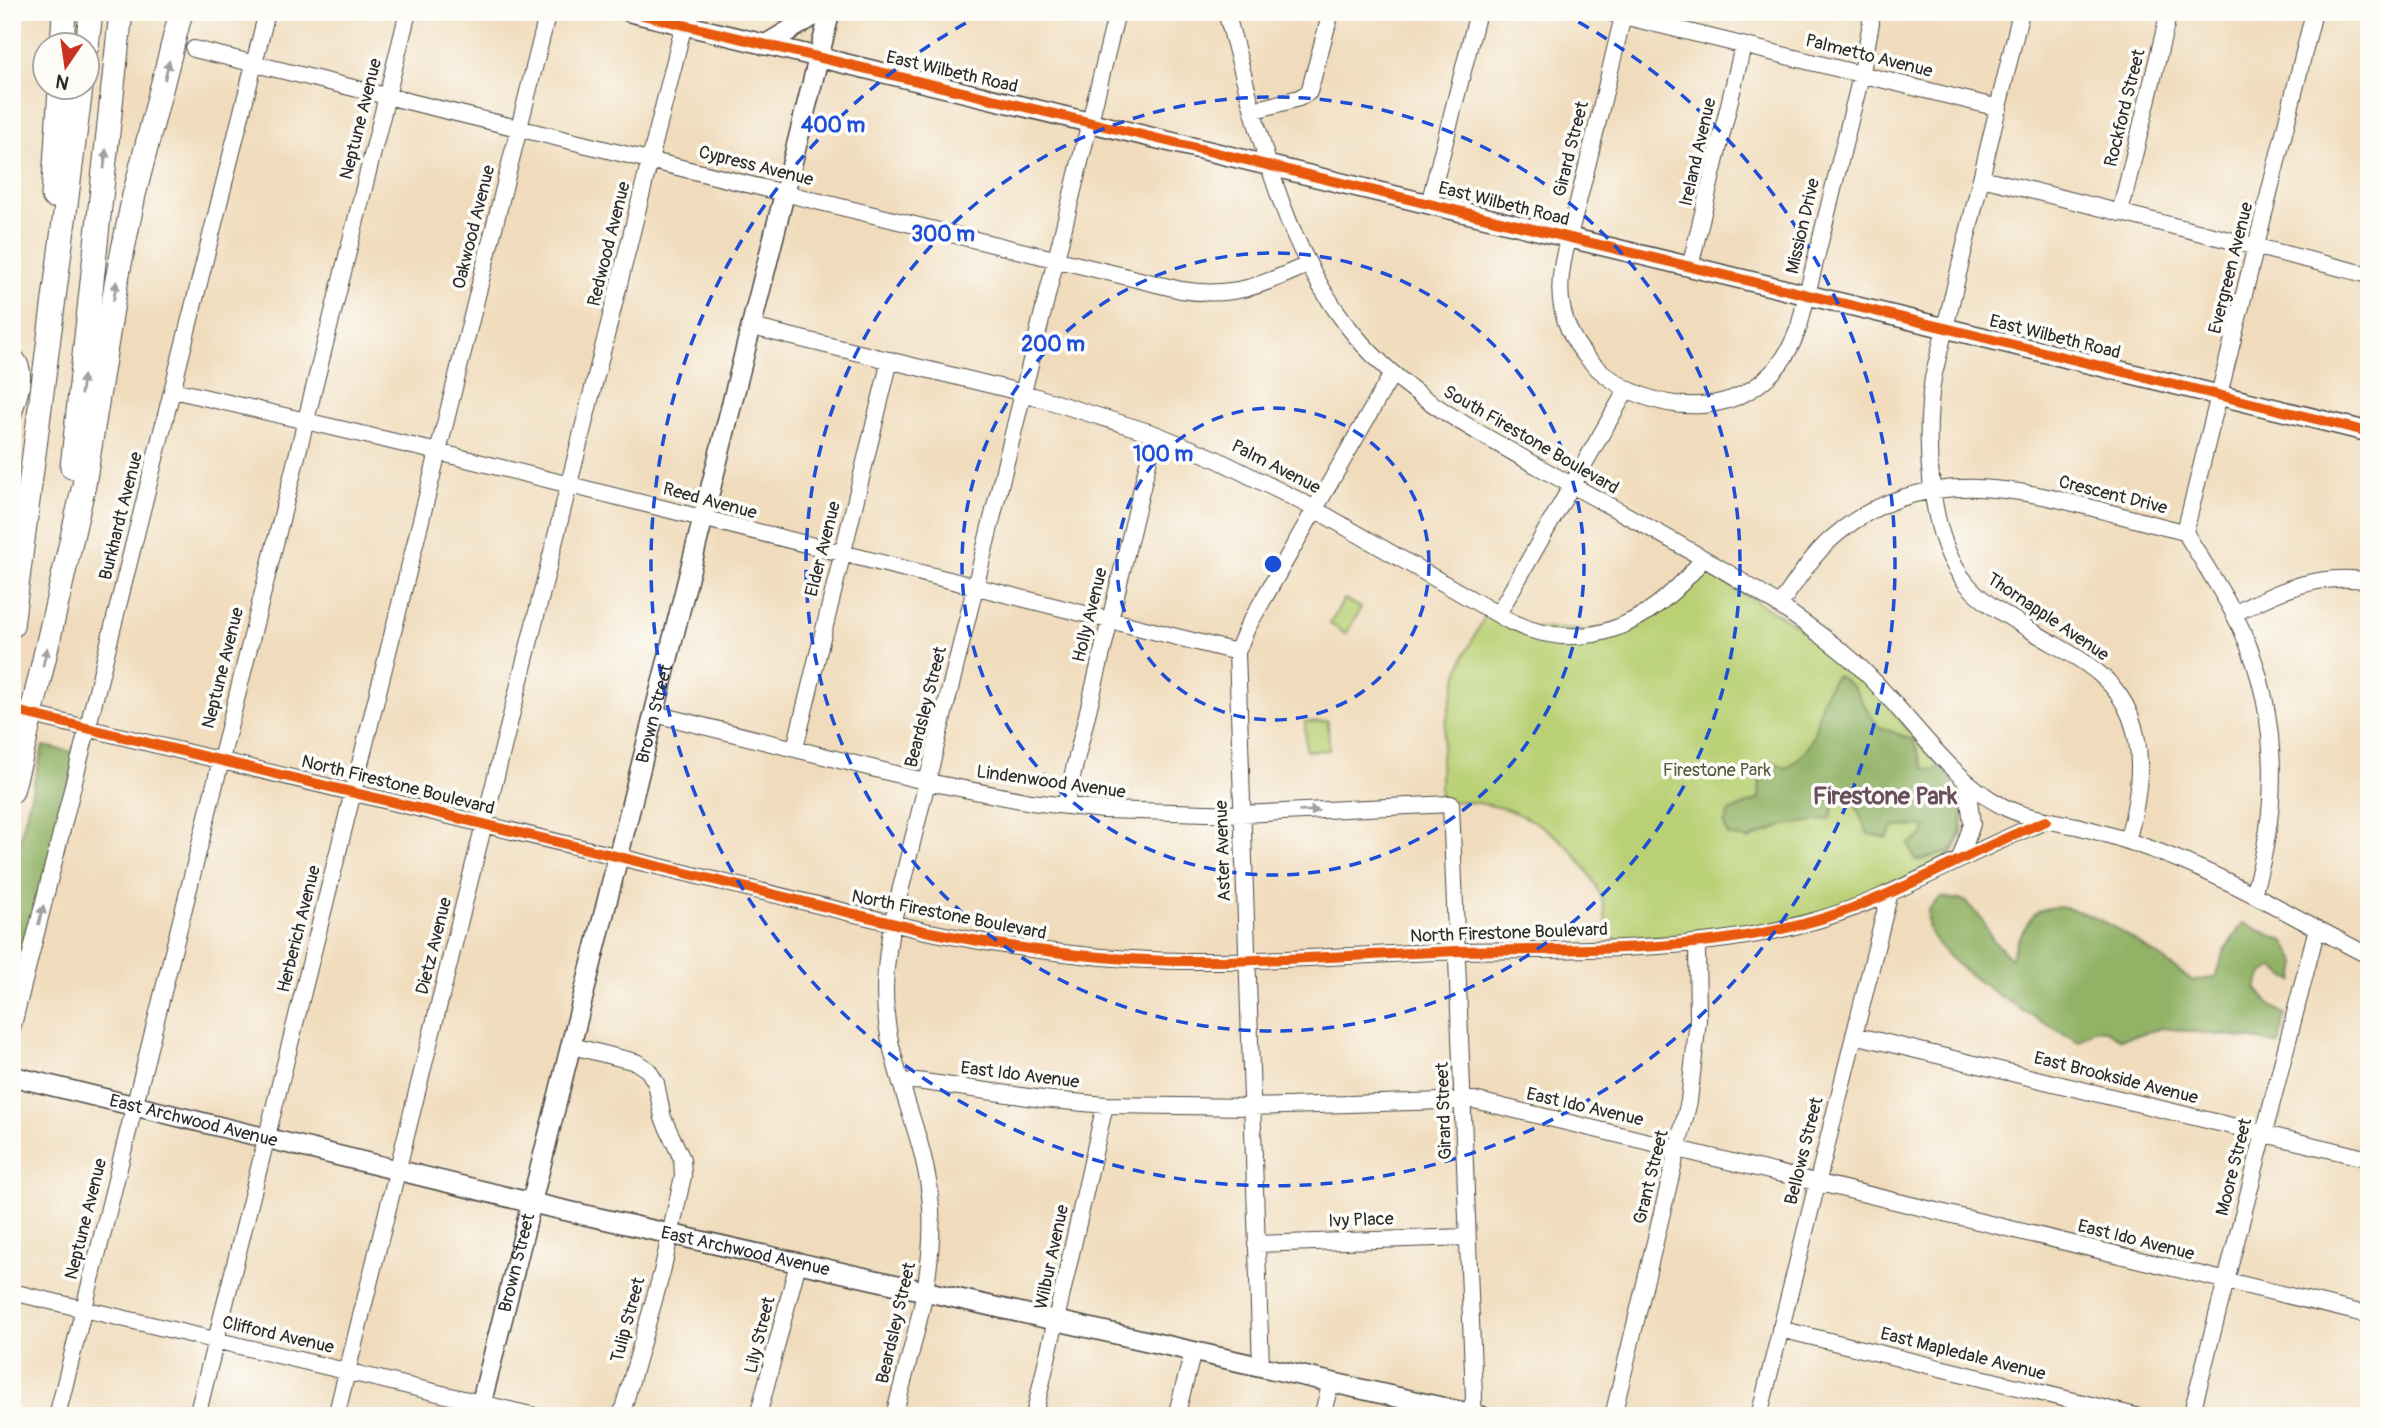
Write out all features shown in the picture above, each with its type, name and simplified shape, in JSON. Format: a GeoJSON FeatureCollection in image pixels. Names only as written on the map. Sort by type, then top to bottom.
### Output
{"type":"FeatureCollection","features":[{"type":"Feature","properties":{"kind":"highway"},"geometry":{"type":"LineString","coordinates":[[63,32],[64,12]]}},
{"type":"Feature","properties":{"kind":"highway"},"geometry":{"type":"LineString","coordinates":[[89,32],[91,12]]}},
{"type":"Feature","properties":{"kind":"highway"},"geometry":{"type":"LineString","coordinates":[[53,623],[83,375],[121,12]]}},
{"type":"Feature","properties":{"kind":"highway"},"geometry":{"type":"LineString","coordinates":[[12,791],[84,485],[116,284],[134,195],[181,12]]}},
{"type":"Feature","properties":{"kind":"highway"},"geometry":{"type":"LineString","coordinates":[[48,346],[43,327],[59,102]]}},
{"type":"Feature","properties":{"kind":"highway"},"geometry":{"type":"LineString","coordinates":[[12,626],[79,102]]}},
{"type":"Feature","properties":{"kind":"main road","name":"East Wilbeth Road"},"geometry":{"type":"LineString","coordinates":[[630,12],[685,19],[765,45],[818,58],[1807,294],[2369,432]]}},
{"type":"Feature","properties":{"kind":"main road"},"geometry":{"type":"LineString","coordinates":[[765,45],[820,12]]}},
{"type":"Feature","properties":{"kind":"main road","name":"Brown Street"},"geometry":{"type":"LineString","coordinates":[[480,1409],[830,12]]}},
{"type":"Feature","properties":{"kind":"main road","name":"East Archwood Avenue"},"geometry":{"type":"LineString","coordinates":[[12,1076],[532,1203],[1474,1415]]}},
{"type":"Feature","properties":{"kind":"street","name":"Burkhardt Avenue"},"geometry":{"type":"LineString","coordinates":[[12,1029],[267,12]]}},
{"type":"Feature","properties":{"kind":"street","name":"Neptune Avenue"},"geometry":{"type":"LineString","coordinates":[[57,1416],[219,759],[408,12]]}},
{"type":"Feature","properties":{"kind":"street","name":"Oakwood Avenue"},"geometry":{"type":"LineString","coordinates":[[438,452],[548,12]]}},
{"type":"Feature","properties":{"kind":"street","name":"Beardsley Street"},"geometry":{"type":"LineString","coordinates":[[894,1416],[925,1291],[931,1254],[930,1196],[888,1031],[884,997],[891,923],[928,782],[1116,12]]}},
{"type":"Feature","properties":{"kind":"street","name":"South Firestone Boulevard"},"geometry":{"type":"LineString","coordinates":[[1226,12],[1270,167],[1307,265],[1346,324],[1392,374],[1448,416],[1702,560],[1779,606],[1826,639],[1872,678],[1967,783],[2004,807],[2046,821],[2127,841],[2212,873],[2369,956]]}},
{"type":"Feature","properties":{"kind":"street"},"geometry":{"type":"LineString","coordinates":[[1255,110],[1299,98],[1310,92],[1331,12]]}},
{"type":"Feature","properties":{"kind":"street"},"geometry":{"type":"LineString","coordinates":[[1429,204],[1478,12]]}},
{"type":"Feature","properties":{"kind":"street","name":"Mission Drive"},"geometry":{"type":"LineString","coordinates":[[1626,391],[1659,400],[1700,404],[1750,390],[1770,374],[1791,347],[1807,294],[1862,72],[1871,23],[1870,12]]}},
{"type":"Feature","properties":{"kind":"street","name":"Thornapple Avenue"},"geometry":{"type":"LineString","coordinates":[[2021,12],[1931,394],[1928,429],[1933,488],[1944,542],[1956,569],[1967,584],[1994,608],[2095,671],[2117,690],[2128,710],[2138,746],[2140,787],[2127,841]]}},
{"type":"Feature","properties":{"kind":"street","name":"Rockford Street"},"geometry":{"type":"LineString","coordinates":[[2120,213],[2169,12]]}},
{"type":"Feature","properties":{"kind":"street","name":"Evergreen Avenue"},"geometry":{"type":"LineString","coordinates":[[2185,532],[2314,12]]}},
{"type":"Feature","properties":{"kind":"street","name":"Palmetto Avenue"},"geometry":{"type":"LineString","coordinates":[[1618,14],[1862,72],[1999,108]]}},
{"type":"Feature","properties":{"kind":"street","name":"Girard Street"},"geometry":{"type":"LineString","coordinates":[[1618,14],[1560,291],[1572,339],[1591,364],[1626,391]]}},
{"type":"Feature","properties":{"kind":"street","name":"Redwood Avenue"},"geometry":{"type":"LineString","coordinates":[[568,485],[685,19]]}},
{"type":"Feature","properties":{"kind":"street","name":"Ireland Avenue"},"geometry":{"type":"LineString","coordinates":[[1690,267],[1744,46]]}},
{"type":"Feature","properties":{"kind":"street","name":"Cypress Avenue"},"geometry":{"type":"LineString","coordinates":[[194,49],[1204,294],[1226,294],[1256,288],[1307,265]]}},
{"type":"Feature","properties":{"kind":"street"},"geometry":{"type":"LineString","coordinates":[[1982,178],[2369,275]]}},
{"type":"Feature","properties":{"kind":"street","name":"Palm Avenue"},"geometry":{"type":"LineString","coordinates":[[752,327],[1024,393],[1155,434],[1214,458],[1316,509],[1520,625],[1553,634],[1578,635],[1612,629],[1652,611],[1681,586],[1702,560]]}},
{"type":"Feature","properties":{"kind":"street"},"geometry":{"type":"LineString","coordinates":[[12,419],[23,373],[15,357]]}},
{"type":"Feature","properties":{"kind":"street","name":"Elder Avenue"},"geometry":{"type":"LineString","coordinates":[[795,748],[890,360]]}},
{"type":"Feature","properties":{"kind":"street","name":"Aster Avenue"},"geometry":{"type":"LineString","coordinates":[[1261,1367],[1245,960],[1237,652],[1247,628],[1392,374]]}},
{"type":"Feature","properties":{"kind":"street","name":"Reed Avenue"},"geometry":{"type":"LineString","coordinates":[[173,390],[438,452],[1237,652]]}},
{"type":"Feature","properties":{"kind":"street"},"geometry":{"type":"LineString","coordinates":[[1499,614],[1626,391]]}},
{"type":"Feature","properties":{"kind":"street","name":"Holly Avenue"},"geometry":{"type":"LineString","coordinates":[[1065,806],[1155,434]]}},
{"type":"Feature","properties":{"kind":"street","name":"Herberich Avenue"},"geometry":{"type":"LineString","coordinates":[[197,1416],[438,452]]}},
{"type":"Feature","properties":{"kind":"street","name":"Dietz Avenue"},"geometry":{"type":"LineString","coordinates":[[336,1416],[568,485]]}},
{"type":"Feature","properties":{"kind":"street","name":"Crescent Drive"},"geometry":{"type":"LineString","coordinates":[[1779,606],[1812,558],[1844,528],[1873,510],[1933,488],[1974,486],[2015,491],[2185,532],[2234,614],[2259,679],[2272,745],[2269,827],[2253,894]]}},
{"type":"Feature","properties":{"kind":"street"},"geometry":{"type":"LineString","coordinates":[[2234,614],[2272,594],[2308,582],[2350,578],[2369,581]]}},
{"type":"Feature","properties":{"kind":"street","name":"North Firestone Boulevard"},"geometry":{"type":"LineString","coordinates":[[12,710],[891,923],[981,942],[1053,953],[1134,959],[1245,960],[1697,944],[1780,930],[1889,896],[1960,859],[2046,821]]}},
{"type":"Feature","properties":{"kind":"street","name":"Lindenwood Avenue"},"geometry":{"type":"LineString","coordinates":[[655,714],[928,782],[1065,806],[1145,813],[1241,814],[1451,804]]}},
{"type":"Feature","properties":{"kind":"street"},"geometry":{"type":"LineString","coordinates":[[1960,859],[1972,824],[1967,783]]}},
{"type":"Feature","properties":{"kind":"street","name":"Girard Street"},"geometry":{"type":"LineString","coordinates":[[1451,804],[1474,1415]]}},
{"type":"Feature","properties":{"kind":"street","name":"Bellows Street"},"geometry":{"type":"LineString","coordinates":[[1759,1416],[1889,896]]}},
{"type":"Feature","properties":{"kind":"street","name":"Moore Street"},"geometry":{"type":"LineString","coordinates":[[2191,1416],[2317,928]]}},
{"type":"Feature","properties":{"kind":"street","name":"Grant Street"},"geometry":{"type":"LineString","coordinates":[[1613,1416],[1678,1149],[1696,1053],[1697,944]]}},
{"type":"Feature","properties":{"kind":"street","name":"East Brookside Avenue"},"geometry":{"type":"LineString","coordinates":[[1854,1035],[2369,1160]]}},
{"type":"Feature","properties":{"kind":"street","name":"Tulip Street"},"geometry":{"type":"LineString","coordinates":[[572,1046],[636,1062],[648,1070],[656,1083],[663,1118],[682,1159],[683,1173],[670,1234],[621,1416]]}},
{"type":"Feature","properties":{"kind":"street","name":"East Ido Avenue"},"geometry":{"type":"LineString","coordinates":[[901,1082],[917,1081],[1105,1105],[1252,1107],[1462,1100],[1486,1102],[2369,1315]]}},
{"type":"Feature","properties":{"kind":"street","name":"Wilbur Avenue"},"geometry":{"type":"LineString","coordinates":[[1034,1416],[1058,1321],[1105,1105]]}},
{"type":"Feature","properties":{"kind":"street","name":"Ivy Place"},"geometry":{"type":"LineString","coordinates":[[1256,1244],[1467,1237]]}},
{"type":"Feature","properties":{"kind":"street","name":"Lily Street"},"geometry":{"type":"LineString","coordinates":[[758,1416],[798,1263]]}},
{"type":"Feature","properties":{"kind":"street","name":"Clifford Avenue"},"geometry":{"type":"LineString","coordinates":[[12,1292],[348,1371],[480,1409],[536,1416]]}},
{"type":"Feature","properties":{"kind":"street","name":"East Mapledale Avenue"},"geometry":{"type":"LineString","coordinates":[[1780,1329],[2136,1416]]}},
{"type":"Feature","properties":{"kind":"street"},"geometry":{"type":"LineString","coordinates":[[1176,1416],[1193,1352]]}},
{"type":"Feature","properties":{"kind":"street"},"geometry":{"type":"LineString","coordinates":[[1322,1416],[1331,1382]]}},
{"type":"Feature","properties":{"kind":"green space","name":"Firestone Park"},"geometry":{"type":"Polygon","coordinates":[[[1705,571],[1794,624],[1854,671],[1881,697],[1958,790],[1963,802],[1962,834],[1953,853],[1937,865],[1836,909],[1745,931],[1618,941],[1608,928],[1601,897],[1589,874],[1574,854],[1556,837],[1514,812],[1490,805],[1440,802],[1442,747],[1448,710],[1464,657],[1486,613],[1510,627],[1623,632],[1662,612],[1705,571]]]}},
{"type":"Feature","properties":{"kind":"green space"},"geometry":{"type":"Polygon","coordinates":[[[1344,599],[1361,608],[1346,634],[1330,624],[1344,599]]]}},
{"type":"Feature","properties":{"kind":"green space"},"geometry":{"type":"Polygon","coordinates":[[[1837,675],[1853,687],[1878,726],[1913,740],[1924,769],[1943,769],[1950,779],[1960,799],[1963,820],[1957,842],[1950,852],[1916,861],[1909,844],[1922,836],[1927,829],[1922,826],[1894,827],[1887,838],[1868,834],[1851,795],[1845,794],[1837,798],[1830,819],[1785,825],[1748,840],[1728,835],[1724,825],[1729,812],[1759,799],[1760,777],[1765,768],[1774,762],[1786,768],[1800,757],[1808,746],[1822,701],[1837,675]]]}},
{"type":"Feature","properties":{"kind":"green space"},"geometry":{"type":"Polygon","coordinates":[[[1328,721],[1329,750],[1306,751],[1305,722],[1328,721]]]}},
{"type":"Feature","properties":{"kind":"green space"},"geometry":{"type":"Polygon","coordinates":[[[43,746],[78,753],[12,1004],[12,872],[43,746]]]}},
{"type":"Feature","properties":{"kind":"green space"},"geometry":{"type":"Polygon","coordinates":[[[1941,897],[1965,901],[1981,918],[1992,939],[2010,958],[2023,931],[2038,912],[2061,907],[2100,920],[2122,932],[2193,981],[2215,977],[2225,950],[2243,923],[2284,941],[2297,963],[2294,981],[2273,968],[2263,974],[2256,988],[2269,1004],[2285,1015],[2279,1045],[2260,1040],[2163,1028],[2121,1039],[2106,1030],[2095,1029],[2079,1042],[1997,994],[1975,979],[1941,948],[1928,927],[1928,910],[1941,897]]]}},
{"type":"Feature","properties":{"kind":"cycle path"},"geometry":{"type":"LineString","coordinates":[[630,12],[2369,432]]}},
{"type":"Feature","properties":{"kind":"cycle path"},"geometry":{"type":"LineString","coordinates":[[12,710],[925,931],[1053,952],[1149,960],[1252,960],[1459,951],[1632,948],[1718,940],[1761,933],[1835,915],[2046,821]]}},
{"type":"Feature","properties":{"kind":"district","name":"Firestone Park"},"geometry":{"type":"Point","coordinates":[1885,796]}}]}
